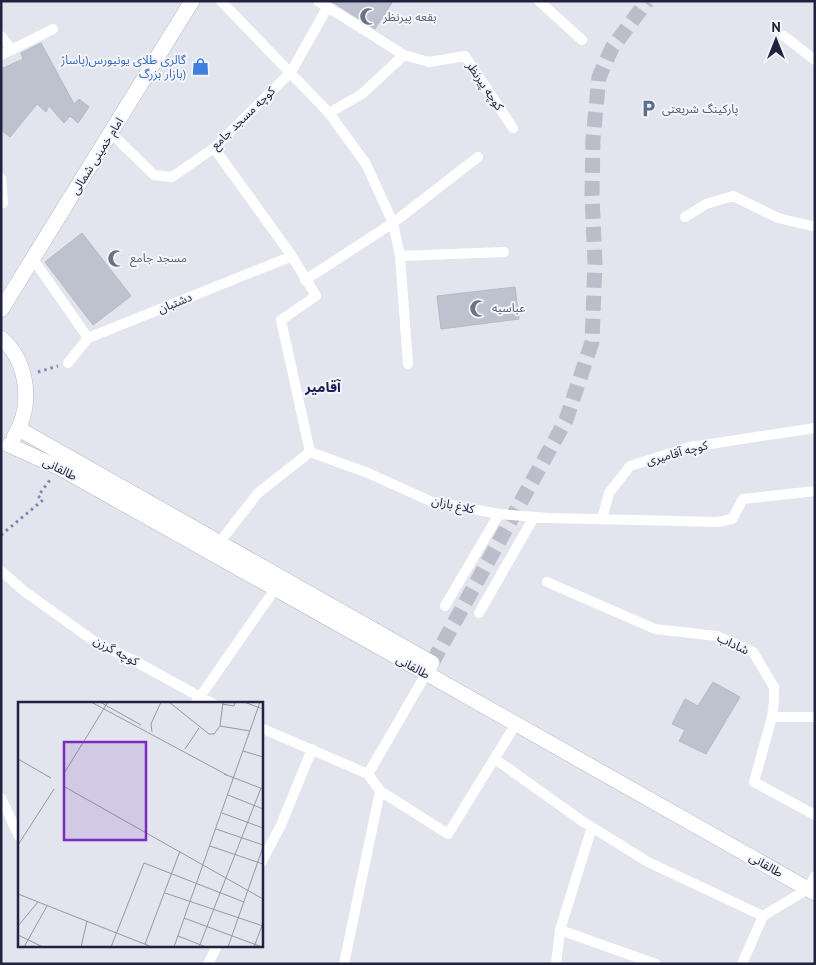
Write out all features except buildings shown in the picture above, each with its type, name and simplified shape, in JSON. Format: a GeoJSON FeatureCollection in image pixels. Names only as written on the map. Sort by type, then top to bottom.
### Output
{"type":"FeatureCollection","features":[{"type":"Feature","properties":{"kind":"main road","name":"امام خمینی شمالی"},"geometry":{"type":"LineString","coordinates":[[1,310],[192,1]]}},
{"type":"Feature","properties":{"kind":"main road"},"geometry":{"type":"LineString","coordinates":[[1,338],[17,358],[24,376],[26,403],[19,429],[5,448]]}},
{"type":"Feature","properties":{"kind":"main road","name":"طالقانی"},"geometry":{"type":"LineString","coordinates":[[19,429],[219,543],[517,722],[813,886]]}},
{"type":"Feature","properties":{"kind":"main road","name":"طالقانی"},"geometry":{"type":"LineString","coordinates":[[5,448],[60,468],[275,589],[429,669]]}},
{"type":"Feature","properties":{"kind":"lane"},"geometry":{"type":"LineString","coordinates":[[221,1],[329,113],[366,164],[393,223],[400,256],[408,364]]}},
{"type":"Feature","properties":{"kind":"lane","name":"کوچه پیرنظر"},"geometry":{"type":"LineString","coordinates":[[318,1],[404,56],[430,62],[465,56],[513,128]]}},
{"type":"Feature","properties":{"kind":"lane"},"geometry":{"type":"LineString","coordinates":[[539,1],[582,40]]}},
{"type":"Feature","properties":{"kind":"lane","name":"کوچه مسجد جامع"},"geometry":{"type":"LineString","coordinates":[[111,133],[154,174],[172,177],[214,148],[291,72],[327,8]]}},
{"type":"Feature","properties":{"kind":"lane"},"geometry":{"type":"LineString","coordinates":[[1,55],[53,29]]}},
{"type":"Feature","properties":{"kind":"lane"},"geometry":{"type":"LineString","coordinates":[[1,36],[12,50]]}},
{"type":"Feature","properties":{"kind":"lane"},"geometry":{"type":"LineString","coordinates":[[784,36],[815,60]]}},
{"type":"Feature","properties":{"kind":"lane"},"geometry":{"type":"LineString","coordinates":[[329,113],[362,94],[404,56]]}},
{"type":"Feature","properties":{"kind":"lane"},"geometry":{"type":"LineString","coordinates":[[214,148],[292,256],[316,296],[281,320],[310,452],[258,493],[219,543]]}},
{"type":"Feature","properties":{"kind":"lane"},"geometry":{"type":"LineString","coordinates":[[305,280],[393,223],[478,157]]}},
{"type":"Feature","properties":{"kind":"lane"},"geometry":{"type":"LineString","coordinates":[[1,178],[3,203]]}},
{"type":"Feature","properties":{"kind":"lane"},"geometry":{"type":"LineString","coordinates":[[685,217],[706,204],[733,196],[778,218],[812,226],[815,225]]}},
{"type":"Feature","properties":{"kind":"lane"},"geometry":{"type":"LineString","coordinates":[[400,256],[504,252]]}},
{"type":"Feature","properties":{"kind":"lane","name":"دشتبان"},"geometry":{"type":"LineString","coordinates":[[68,363],[88,338],[292,256]]}},
{"type":"Feature","properties":{"kind":"lane"},"geometry":{"type":"LineString","coordinates":[[33,259],[88,338]]}},
{"type":"Feature","properties":{"kind":"lane","name":"کوچه آقامیری"},"geometry":{"type":"LineString","coordinates":[[602,520],[609,493],[630,466],[690,447],[815,428]]}},
{"type":"Feature","properties":{"kind":"lane","name":"کلاغ بازان"},"geometry":{"type":"LineString","coordinates":[[310,452],[368,473],[430,501],[498,514],[534,517],[718,522],[732,519],[743,499],[815,491]]}},
{"type":"Feature","properties":{"kind":"lane"},"geometry":{"type":"LineString","coordinates":[[445,606],[498,514]]}},
{"type":"Feature","properties":{"kind":"lane"},"geometry":{"type":"LineString","coordinates":[[479,613],[534,517]]}},
{"type":"Feature","properties":{"kind":"lane","name":"کوچه گرزن"},"geometry":{"type":"LineString","coordinates":[[1,571],[24,592],[98,644],[131,659],[198,701]]}},
{"type":"Feature","properties":{"kind":"lane","name":"شاداب"},"geometry":{"type":"LineString","coordinates":[[547,582],[655,629],[717,636],[753,652],[774,687],[772,718],[754,782],[815,815]]}},
{"type":"Feature","properties":{"kind":"lane"},"geometry":{"type":"LineString","coordinates":[[198,701],[275,589]]}},
{"type":"Feature","properties":{"kind":"lane"},"geometry":{"type":"LineString","coordinates":[[368,774],[429,669]]}},
{"type":"Feature","properties":{"kind":"lane"},"geometry":{"type":"LineString","coordinates":[[772,718],[815,717]]}},
{"type":"Feature","properties":{"kind":"lane"},"geometry":{"type":"LineString","coordinates":[[262,728],[368,774],[380,791],[448,834],[517,722]]}},
{"type":"Feature","properties":{"kind":"lane"},"geometry":{"type":"LineString","coordinates":[[262,861],[282,825],[312,750]]}},
{"type":"Feature","properties":{"kind":"lane"},"geometry":{"type":"LineString","coordinates":[[495,759],[592,827],[648,862],[762,916]]}},
{"type":"Feature","properties":{"kind":"lane"},"geometry":{"type":"LineString","coordinates":[[344,964],[380,791]]}},
{"type":"Feature","properties":{"kind":"lane"},"geometry":{"type":"LineString","coordinates":[[2,801],[18,834]]}},
{"type":"Feature","properties":{"kind":"lane"},"geometry":{"type":"LineString","coordinates":[[556,964],[560,930],[592,827]]}},
{"type":"Feature","properties":{"kind":"lane"},"geometry":{"type":"LineString","coordinates":[[742,964],[762,916],[813,886]]}},
{"type":"Feature","properties":{"kind":"lane"},"geometry":{"type":"LineString","coordinates":[[560,930],[656,964]]}},
{"type":"Feature","properties":{"kind":"lane"},"geometry":{"type":"LineString","coordinates":[[208,964],[216,948]]}},
{"type":"Feature","properties":{"kind":"path"},"geometry":{"type":"LineString","coordinates":[[24,376],[68,363]]}},
{"type":"Feature","properties":{"kind":"path"},"geometry":{"type":"LineString","coordinates":[[1,535],[43,500],[38,496],[60,468]]}},
{"type":"Feature","properties":{"kind":"tunnel"},"geometry":{"type":"LineString","coordinates":[[432,663],[566,420],[592,342],[595,264],[592,195],[593,139],[599,77],[612,48],[647,1]]}},
{"type":"Feature","properties":{"kind":"place","name":"بقعه پیرنظر"},"geometry":{"type":"Point","coordinates":[369,17]}},
{"type":"Feature","properties":{"kind":"place","name":"گالری طلای یونیورس(پاساژ بازار بزرگ)"},"geometry":{"type":"Point","coordinates":[200,67]}},
{"type":"Feature","properties":{"kind":"place","name":"پارکینگ شریعتی"},"geometry":{"type":"Point","coordinates":[648,109]}},
{"type":"Feature","properties":{"kind":"place","name":"مسجد جامع"},"geometry":{"type":"Point","coordinates":[116,258]}},
{"type":"Feature","properties":{"kind":"place","name":"عباسیه"},"geometry":{"type":"Point","coordinates":[478,308]}},
{"type":"Feature","properties":{"kind":"district","name":"آقامیر"},"geometry":{"type":"Point","coordinates":[323,387]}}]}
